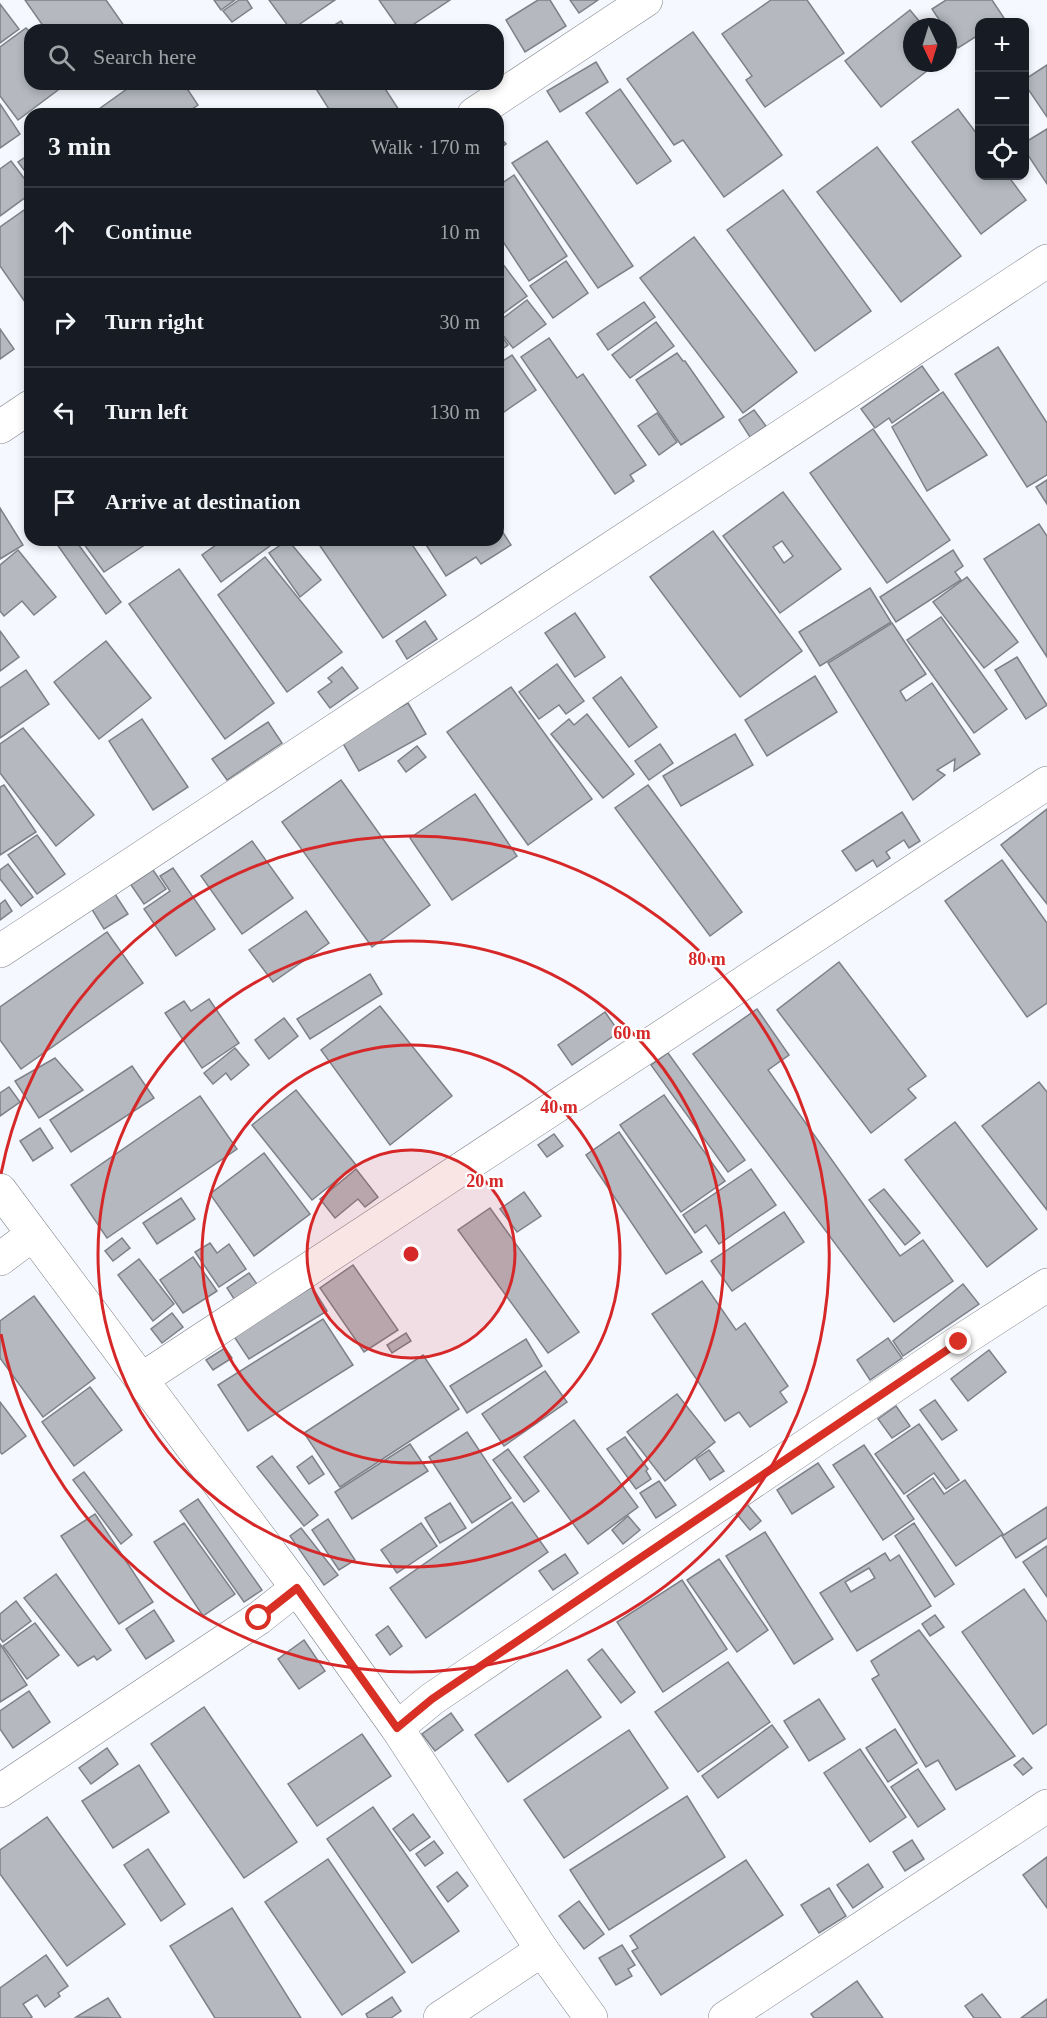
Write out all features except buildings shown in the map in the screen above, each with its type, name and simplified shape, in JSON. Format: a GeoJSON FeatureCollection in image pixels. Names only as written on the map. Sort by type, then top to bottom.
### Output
{"type":"FeatureCollection","features":[{"type":"Feature","properties":{"kind":"street"},"geometry":{"type":"LineString","coordinates":[[483,108],[646,0]]}},
{"type":"Feature","properties":{"kind":"street"},"geometry":{"type":"LineString","coordinates":[[0,951],[1047,261]]}},
{"type":"Feature","properties":{"kind":"street"},"geometry":{"type":"LineString","coordinates":[[0,427],[24,411]]}},
{"type":"Feature","properties":{"kind":"street"},"geometry":{"type":"LineString","coordinates":[[142,1379],[1047,783]]}},
{"type":"Feature","properties":{"kind":"street"},"geometry":{"type":"LineString","coordinates":[[0,1190],[297,1588],[397,1728],[542,1950],[591,2018]]}},
{"type":"Feature","properties":{"kind":"street"},"geometry":{"type":"LineString","coordinates":[[0,1259],[32,1235]]}},
{"type":"Feature","properties":{"kind":"street"},"geometry":{"type":"LineString","coordinates":[[397,1728],[432,1699],[959,1342],[1047,1285]]}},
{"type":"Feature","properties":{"kind":"street"},"geometry":{"type":"LineString","coordinates":[[0,1791],[259,1618],[297,1588]]}},
{"type":"Feature","properties":{"kind":"street"},"geometry":{"type":"LineString","coordinates":[[724,2018],[1047,1806]]}},
{"type":"Feature","properties":{"kind":"street"},"geometry":{"type":"LineString","coordinates":[[440,2018],[542,1950]]}},
{"type":"Feature","properties":{"kind":"route"},"geometry":{"type":"LineString","coordinates":[[259,1618],[297,1588],[397,1728],[432,1699],[959,1342]]}}]}
